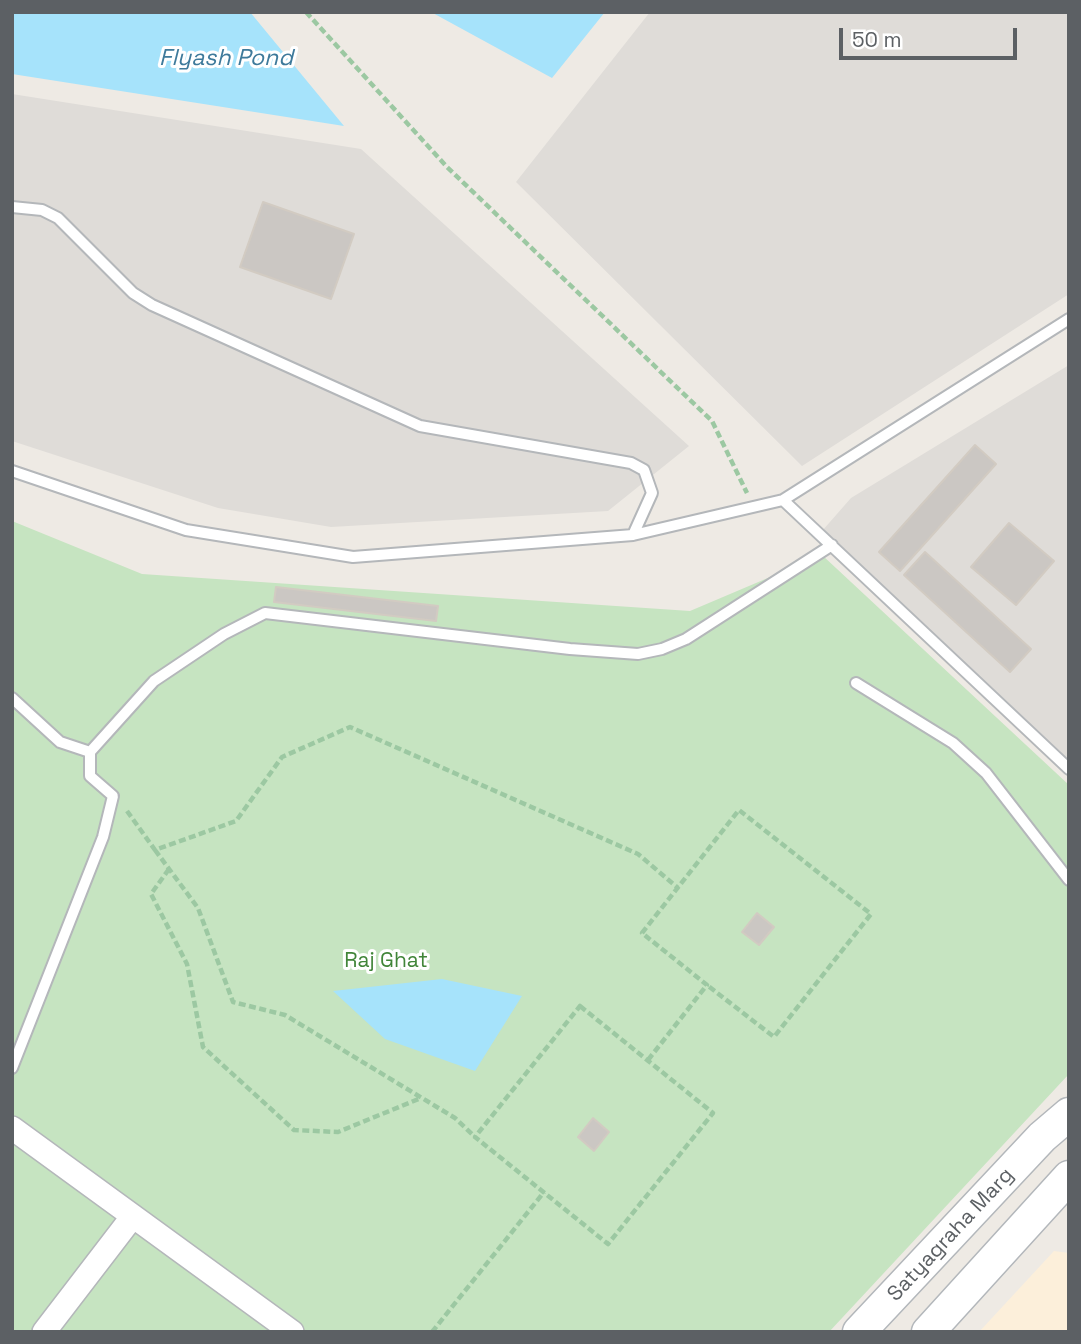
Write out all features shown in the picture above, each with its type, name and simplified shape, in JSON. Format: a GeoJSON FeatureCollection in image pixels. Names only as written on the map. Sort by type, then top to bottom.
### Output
{"type":"FeatureCollection","features":[{"type":"Feature","properties":{"kind":"main road","name":"Satyagraha Marg"},"geometry":{"type":"LineString","coordinates":[[859,1332],[1042,1138],[1069,1114]]}},
{"type":"Feature","properties":{"kind":"main road"},"geometry":{"type":"LineString","coordinates":[[1042,1138],[1069,1158]]}},
{"type":"Feature","properties":{"kind":"main road"},"geometry":{"type":"LineString","coordinates":[[928,1332],[1069,1177]]}},
{"type":"Feature","properties":{"kind":"street"},"geometry":{"type":"LineString","coordinates":[[12,1128],[292,1332]]}},
{"type":"Feature","properties":{"kind":"street"},"geometry":{"type":"LineString","coordinates":[[44,1332],[133,1216]]}},
{"type":"Feature","properties":{"kind":"lane"},"geometry":{"type":"LineString","coordinates":[[12,207],[42,210],[58,218],[133,293],[152,305],[420,426],[632,463],[644,470],[652,493],[633,535]]}},
{"type":"Feature","properties":{"kind":"lane"},"geometry":{"type":"LineString","coordinates":[[12,471],[186,530],[353,557],[633,535],[783,500],[1069,319]]}},
{"type":"Feature","properties":{"kind":"lane"},"geometry":{"type":"LineString","coordinates":[[783,500],[1069,769]]}},
{"type":"Feature","properties":{"kind":"lane"},"geometry":{"type":"LineString","coordinates":[[12,1068],[94,860],[113,796],[90,776],[90,752],[154,681],[224,634],[265,613],[570,649],[638,654],[662,649],[687,639],[832,545]]}},
{"type":"Feature","properties":{"kind":"lane"},"geometry":{"type":"LineString","coordinates":[[856,683],[953,743],[986,773],[1069,880]]}},
{"type":"Feature","properties":{"kind":"lane"},"geometry":{"type":"LineString","coordinates":[[12,698],[60,742],[90,752]]}},
{"type":"Feature","properties":{"kind":"path"},"geometry":{"type":"LineString","coordinates":[[306,12],[447,167],[712,421],[753,506]]}},
{"type":"Feature","properties":{"kind":"path"},"geometry":{"type":"LineString","coordinates":[[155,850],[236,821],[282,757],[350,727],[638,853],[678,888]]}},
{"type":"Feature","properties":{"kind":"path"},"geometry":{"type":"LineString","coordinates":[[113,796],[198,908],[233,1002],[285,1015],[455,1118],[475,1137],[608,1244],[713,1113],[580,1006],[475,1137]]}},
{"type":"Feature","properties":{"kind":"path"},"geometry":{"type":"LineString","coordinates":[[739,810],[871,914],[774,1037],[707,985],[642,933],[739,810]]}},
{"type":"Feature","properties":{"kind":"path"},"geometry":{"type":"LineString","coordinates":[[169,869],[150,894],[187,964],[203,1047],[244,1086],[294,1130],[338,1132],[421,1098]]}},
{"type":"Feature","properties":{"kind":"path"},"geometry":{"type":"LineString","coordinates":[[648,1060],[707,985]]}},
{"type":"Feature","properties":{"kind":"path"},"geometry":{"type":"LineString","coordinates":[[432,1332],[544,1192]]}},
{"type":"Feature","properties":{"kind":"shaded area"},"geometry":{"type":"Polygon","coordinates":[[[650,12],[1069,12],[1069,294],[802,466],[516,182],[650,12]]]}},
{"type":"Feature","properties":{"kind":"shaded area"},"geometry":{"type":"Polygon","coordinates":[[[12,94],[361,149],[689,446],[608,511],[331,527],[218,508],[12,441],[12,94]]]}},
{"type":"Feature","properties":{"kind":"shaded area"},"geometry":{"type":"Polygon","coordinates":[[[1069,365],[1069,765],[815,539],[851,498],[1069,365]]]}},
{"type":"Feature","properties":{"kind":"shaded area"},"geometry":{"type":"Polygon","coordinates":[[[1054,1251],[1069,1253],[1069,1332],[979,1332],[1054,1251]]]}},
{"type":"Feature","properties":{"kind":"green space","name":"Raj Ghat"},"geometry":{"type":"Polygon","coordinates":[[[12,521],[142,574],[690,611],[822,555],[1069,785],[1069,1074],[829,1332],[12,1332],[12,521]]]}},
{"type":"Feature","properties":{"kind":"water","name":"Flyash Pond"},"geometry":{"type":"Polygon","coordinates":[[[12,12],[250,12],[344,126],[12,74],[12,12]]]}},
{"type":"Feature","properties":{"kind":"water"},"geometry":{"type":"Polygon","coordinates":[[[431,12],[605,12],[552,78],[431,12]]]}},
{"type":"Feature","properties":{"kind":"water"},"geometry":{"type":"Polygon","coordinates":[[[442,979],[522,996],[475,1071],[385,1039],[333,991],[442,979]]]}},
{"type":"Feature","properties":{"kind":"building"},"geometry":{"type":"Polygon","coordinates":[[[263,202],[354,234],[331,299],[240,267],[263,202]]]}},
{"type":"Feature","properties":{"kind":"building"},"geometry":{"type":"Polygon","coordinates":[[[975,445],[996,464],[900,571],[879,552],[975,445]]]}},
{"type":"Feature","properties":{"kind":"building"},"geometry":{"type":"Polygon","coordinates":[[[1009,523],[1054,561],[1016,605],[971,567],[1009,523]]]}},
{"type":"Feature","properties":{"kind":"building"},"geometry":{"type":"Polygon","coordinates":[[[925,552],[1031,649],[1010,672],[904,575],[925,552]]]}},
{"type":"Feature","properties":{"kind":"building"},"geometry":{"type":"Polygon","coordinates":[[[276,587],[438,606],[436,621],[274,602],[276,587]]]}},
{"type":"Feature","properties":{"kind":"building"},"geometry":{"type":"Polygon","coordinates":[[[757,913],[774,927],[759,945],[742,932],[757,913]]]}},
{"type":"Feature","properties":{"kind":"building"},"geometry":{"type":"Polygon","coordinates":[[[593,1118],[609,1132],[594,1151],[578,1137],[593,1118]]]}}]}
